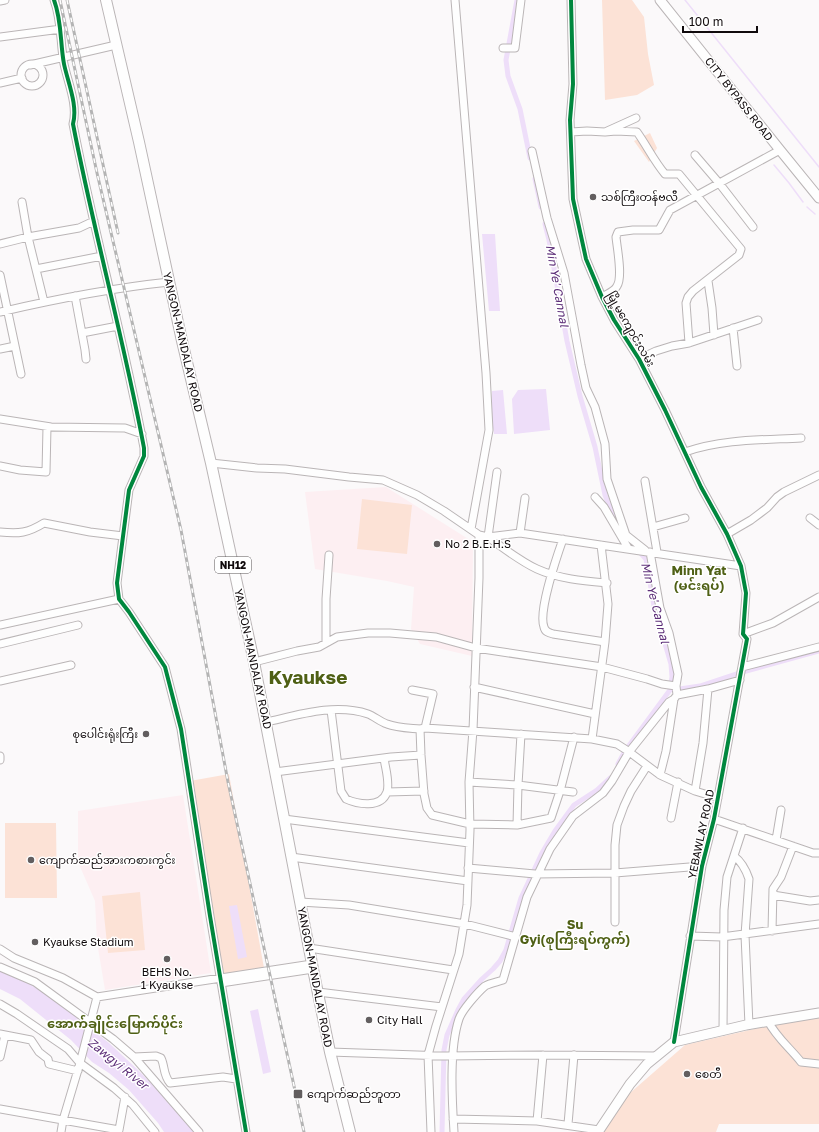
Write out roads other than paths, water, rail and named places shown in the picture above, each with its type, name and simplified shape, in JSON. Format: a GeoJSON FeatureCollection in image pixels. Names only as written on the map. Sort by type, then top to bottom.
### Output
{"type":"FeatureCollection","features":[{"type":"Feature","properties":{"kind":"highway","name":"YANGON-MANDALAY ROAD"},"geometry":{"type":"LineString","coordinates":[[106,0],[139,142],[169,282],[212,464],[267,722],[312,967],[330,1052],[350,1132]]}},
{"type":"Feature","properties":{"kind":"main road","name":"CITY BYPASS ROAD"},"geometry":{"type":"LineString","coordinates":[[660,0],[819,198]]}},
{"type":"Feature","properties":{"kind":"main road"},"geometry":{"type":"LineString","coordinates":[[599,1131],[630,1084],[647,1064],[674,1042],[768,1021],[819,1013]]}},
{"type":"Feature","properties":{"kind":"street"},"geometry":{"type":"LineString","coordinates":[[0,1],[5,0]]}},
{"type":"Feature","properties":{"kind":"street"},"geometry":{"type":"LineString","coordinates":[[54,0],[61,29],[64,57],[75,114],[73,124],[85,185],[110,290],[144,448],[144,456],[129,490],[117,583],[119,599],[165,667],[182,729],[210,916],[246,1132]]}},
{"type":"Feature","properties":{"kind":"street"},"geometry":{"type":"LineString","coordinates":[[455,0],[490,430],[471,529]]}},
{"type":"Feature","properties":{"kind":"street"},"geometry":{"type":"LineString","coordinates":[[503,48],[515,48],[521,0]]}},
{"type":"Feature","properties":{"kind":"street","name":"မြို့မကျောင်းလမ်း"},"geometry":{"type":"LineString","coordinates":[[571,0],[571,132],[573,199],[586,259],[602,297],[614,320],[639,359],[701,487],[727,534],[741,566],[746,593],[743,634],[747,639],[741,673]]}},
{"type":"Feature","properties":{"kind":"street"},"geometry":{"type":"LineString","coordinates":[[0,37],[61,29]]}},
{"type":"Feature","properties":{"kind":"street"},"geometry":{"type":"LineString","coordinates":[[30,65],[37,65],[42,70],[42,80],[37,85],[30,86],[26,84],[22,78],[22,71],[24,68],[30,65],[116,45]]}},
{"type":"Feature","properties":{"kind":"street"},"geometry":{"type":"LineString","coordinates":[[0,83],[22,78]]}},
{"type":"Feature","properties":{"kind":"street"},"geometry":{"type":"LineString","coordinates":[[605,132],[636,118]]}},
{"type":"Feature","properties":{"kind":"street"},"geometry":{"type":"LineString","coordinates":[[571,132],[637,132],[665,174],[679,174],[741,248],[739,256],[693,291],[688,297],[686,303],[689,343]]}},
{"type":"Feature","properties":{"kind":"street"},"geometry":{"type":"LineString","coordinates":[[602,297],[616,288],[619,284],[616,237],[618,232],[633,230],[659,230],[670,210],[780,150]]}},
{"type":"Feature","properties":{"kind":"street"},"geometry":{"type":"LineString","coordinates":[[532,151],[547,218],[564,273],[586,388],[595,408],[605,444],[607,479],[626,535],[651,552]]}},
{"type":"Feature","properties":{"kind":"street"},"geometry":{"type":"LineString","coordinates":[[695,156],[719,183],[753,226]]}},
{"type":"Feature","properties":{"kind":"street"},"geometry":{"type":"LineString","coordinates":[[22,202],[28,237],[44,302]]}},
{"type":"Feature","properties":{"kind":"street"},"geometry":{"type":"LineString","coordinates":[[0,244],[28,237],[79,228],[94,221]]}},
{"type":"Feature","properties":{"kind":"street"},"geometry":{"type":"LineString","coordinates":[[36,269],[102,256]]}},
{"type":"Feature","properties":{"kind":"street"},"geometry":{"type":"LineString","coordinates":[[0,277],[21,374]]}},
{"type":"Feature","properties":{"kind":"street"},"geometry":{"type":"LineString","coordinates":[[708,281],[714,335]]}},
{"type":"Feature","properties":{"kind":"street"},"geometry":{"type":"LineString","coordinates":[[0,312],[129,286],[169,282]]}},
{"type":"Feature","properties":{"kind":"street"},"geometry":{"type":"LineString","coordinates":[[75,296],[86,350],[86,359]]}},
{"type":"Feature","properties":{"kind":"street"},"geometry":{"type":"LineString","coordinates":[[639,359],[656,351],[689,343],[758,320]]}},
{"type":"Feature","properties":{"kind":"street"},"geometry":{"type":"LineString","coordinates":[[82,333],[118,326]]}},
{"type":"Feature","properties":{"kind":"street"},"geometry":{"type":"LineString","coordinates":[[733,328],[737,366]]}},
{"type":"Feature","properties":{"kind":"street"},"geometry":{"type":"LineString","coordinates":[[0,349],[15,346]]}},
{"type":"Feature","properties":{"kind":"street"},"geometry":{"type":"LineString","coordinates":[[0,420],[47,427],[125,428],[142,434]]}},
{"type":"Feature","properties":{"kind":"street"},"geometry":{"type":"LineString","coordinates":[[0,466],[20,470],[46,472],[47,427]]}},
{"type":"Feature","properties":{"kind":"street"},"geometry":{"type":"LineString","coordinates":[[685,452],[702,446],[721,443],[801,438]]}},
{"type":"Feature","properties":{"kind":"street"},"geometry":{"type":"LineString","coordinates":[[212,464],[285,469],[383,480],[431,503],[479,535],[488,537],[536,569],[579,580],[607,583]]}},
{"type":"Feature","properties":{"kind":"street"},"geometry":{"type":"LineString","coordinates":[[488,537],[497,472]]}},
{"type":"Feature","properties":{"kind":"street"},"geometry":{"type":"LineString","coordinates":[[727,534],[751,520],[767,508],[784,492],[819,475]]}},
{"type":"Feature","properties":{"kind":"street"},"geometry":{"type":"LineString","coordinates":[[645,480],[653,527],[651,552],[660,608],[669,633],[678,674],[666,751],[660,775]]}},
{"type":"Feature","properties":{"kind":"street"},"geometry":{"type":"LineString","coordinates":[[595,497],[604,507],[628,548]]}},
{"type":"Feature","properties":{"kind":"street"},"geometry":{"type":"LineString","coordinates":[[520,532],[525,498]]}},
{"type":"Feature","properties":{"kind":"street"},"geometry":{"type":"LineString","coordinates":[[653,527],[685,518]]}},
{"type":"Feature","properties":{"kind":"street"},"geometry":{"type":"LineString","coordinates":[[810,518],[819,525]]}},
{"type":"Feature","properties":{"kind":"street"},"geometry":{"type":"LineString","coordinates":[[0,532],[14,533],[33,530],[44,523],[90,532],[123,536]]}},
{"type":"Feature","properties":{"kind":"street"},"geometry":{"type":"LineString","coordinates":[[488,537],[520,532],[741,566]]}},
{"type":"Feature","properties":{"kind":"street"},"geometry":{"type":"LineString","coordinates":[[431,1132],[431,1055],[442,1007],[459,954],[467,905],[470,824],[469,782],[473,730],[479,578],[479,535]]}},
{"type":"Feature","properties":{"kind":"street"},"geometry":{"type":"LineString","coordinates":[[563,539],[545,599],[544,629],[553,634],[605,642]]}},
{"type":"Feature","properties":{"kind":"street"},"geometry":{"type":"LineString","coordinates":[[592,739],[605,642],[608,604],[607,583],[601,545]]}},
{"type":"Feature","properties":{"kind":"street"},"geometry":{"type":"LineString","coordinates":[[326,642],[326,599],[329,555]]}},
{"type":"Feature","properties":{"kind":"street"},"geometry":{"type":"LineString","coordinates":[[743,634],[773,623],[819,597]]}},
{"type":"Feature","properties":{"kind":"street"},"geometry":{"type":"LineString","coordinates":[[0,625],[119,599]]}},
{"type":"Feature","properties":{"kind":"street"},"geometry":{"type":"LineString","coordinates":[[0,644],[78,625]]}},
{"type":"Feature","properties":{"kind":"street"},"geometry":{"type":"LineString","coordinates":[[254,662],[319,647],[336,637],[351,634],[390,633],[436,637],[476,648],[602,667],[662,684],[676,686]]}},
{"type":"Feature","properties":{"kind":"street"},"geometry":{"type":"LineString","coordinates":[[454,1132],[450,1056],[459,1018],[481,990],[487,985],[503,980],[513,936],[536,874],[550,849],[573,816],[603,793],[612,781],[628,751],[669,702],[675,697],[708,689],[741,673],[819,647]]}},
{"type":"Feature","properties":{"kind":"street"},"geometry":{"type":"LineString","coordinates":[[0,681],[71,665]]}},
{"type":"Feature","properties":{"kind":"street","name":"YEBAWLAY ROAD"},"geometry":{"type":"LineString","coordinates":[[674,1042],[702,866],[714,819],[741,673]]}},
{"type":"Feature","properties":{"kind":"street"},"geometry":{"type":"LineString","coordinates":[[474,687],[596,714]]}},
{"type":"Feature","properties":{"kind":"street"},"geometry":{"type":"LineString","coordinates":[[694,791],[703,743],[708,689]]}},
{"type":"Feature","properties":{"kind":"street"},"geometry":{"type":"LineString","coordinates":[[412,690],[433,694],[423,729],[421,755],[427,808],[432,814],[470,824],[517,825],[551,818],[560,791],[574,737]]}},
{"type":"Feature","properties":{"kind":"street"},"geometry":{"type":"LineString","coordinates":[[267,722],[314,712],[331,710],[354,711],[368,714],[386,724],[423,729],[473,730],[592,739],[617,744],[660,775],[678,782],[694,791],[718,798]]}},
{"type":"Feature","properties":{"kind":"street"},"geometry":{"type":"LineString","coordinates":[[331,710],[341,791],[346,799],[366,805],[384,798],[387,792],[388,784],[384,758]]}},
{"type":"Feature","properties":{"kind":"street"},"geometry":{"type":"LineString","coordinates":[[517,825],[521,734]]}},
{"type":"Feature","properties":{"kind":"street"},"geometry":{"type":"LineString","coordinates":[[275,772],[416,754],[421,755]]}},
{"type":"Feature","properties":{"kind":"street"},"geometry":{"type":"LineString","coordinates":[[615,922],[615,845],[617,825],[631,791],[647,766]]}},
{"type":"Feature","properties":{"kind":"street"},"geometry":{"type":"LineString","coordinates":[[469,782],[518,785],[573,792]]}},
{"type":"Feature","properties":{"kind":"street"},"geometry":{"type":"LineString","coordinates":[[671,818],[678,782]]}},
{"type":"Feature","properties":{"kind":"street"},"geometry":{"type":"LineString","coordinates":[[387,792],[424,791]]}},
{"type":"Feature","properties":{"kind":"street"},"geometry":{"type":"LineString","coordinates":[[776,840],[781,810]]}},
{"type":"Feature","properties":{"kind":"street"},"geometry":{"type":"LineString","coordinates":[[284,819],[469,843]]}},
{"type":"Feature","properties":{"kind":"street"},"geometry":{"type":"LineString","coordinates":[[714,819],[819,854]]}},
{"type":"Feature","properties":{"kind":"street"},"geometry":{"type":"LineString","coordinates":[[722,1031],[722,938],[727,877],[743,828]]}},
{"type":"Feature","properties":{"kind":"street"},"geometry":{"type":"LineString","coordinates":[[772,931],[773,889],[781,877],[793,846]]}},
{"type":"Feature","properties":{"kind":"street"},"geometry":{"type":"LineString","coordinates":[[734,856],[740,860],[749,879],[745,935],[749,1025]]}},
{"type":"Feature","properties":{"kind":"street"},"geometry":{"type":"LineString","coordinates":[[291,857],[468,881]]}},
{"type":"Feature","properties":{"kind":"street"},"geometry":{"type":"LineString","coordinates":[[468,868],[536,874],[615,873],[702,866]]}},
{"type":"Feature","properties":{"kind":"street"},"geometry":{"type":"LineString","coordinates":[[773,895],[810,901],[819,900]]}},
{"type":"Feature","properties":{"kind":"street"},"geometry":{"type":"LineString","coordinates":[[300,902],[349,905],[465,924],[513,936]]}},
{"type":"Feature","properties":{"kind":"street"},"geometry":{"type":"LineString","coordinates":[[690,936],[722,938],[819,924]]}},
{"type":"Feature","properties":{"kind":"street"},"geometry":{"type":"LineString","coordinates":[[309,948],[453,970]]}},
{"type":"Feature","properties":{"kind":"street"},"geometry":{"type":"LineString","coordinates":[[0,949],[14,958],[63,978],[96,997],[312,967]]}},
{"type":"Feature","properties":{"kind":"street"},"geometry":{"type":"LineString","coordinates":[[0,967],[35,982],[113,1039],[134,1057],[198,1132]]}},
{"type":"Feature","properties":{"kind":"street"},"geometry":{"type":"LineString","coordinates":[[318,992],[442,1007]]}},
{"type":"Feature","properties":{"kind":"street"},"geometry":{"type":"LineString","coordinates":[[62,1132],[63,1120],[78,1071],[96,997]]}},
{"type":"Feature","properties":{"kind":"street"},"geometry":{"type":"LineString","coordinates":[[0,1004],[68,1049],[80,1062],[133,1105],[155,1132]]}},
{"type":"Feature","properties":{"kind":"street"},"geometry":{"type":"LineString","coordinates":[[768,1021],[773,1032],[792,1050],[801,1062],[819,1064]]}},
{"type":"Feature","properties":{"kind":"street"},"geometry":{"type":"LineString","coordinates":[[0,1057],[2,1034],[30,1040],[39,1052],[48,1059],[49,1064],[78,1071]]}},
{"type":"Feature","properties":{"kind":"street"},"geometry":{"type":"LineString","coordinates":[[330,1052],[450,1056],[657,1056]]}},
{"type":"Feature","properties":{"kind":"street"},"geometry":{"type":"LineString","coordinates":[[537,1121],[543,1055]]}},
{"type":"Feature","properties":{"kind":"street"},"geometry":{"type":"LineString","coordinates":[[568,1124],[574,1055]]}},
{"type":"Feature","properties":{"kind":"street"},"geometry":{"type":"LineString","coordinates":[[134,1057],[156,1056],[161,1058],[163,1062],[163,1069],[170,1083],[223,1077],[236,1079]]}},
{"type":"Feature","properties":{"kind":"street"},"geometry":{"type":"LineString","coordinates":[[0,1109],[119,1131],[124,1097]]}},
{"type":"Feature","properties":{"kind":"street"},"geometry":{"type":"LineString","coordinates":[[453,1119],[537,1121],[568,1124],[599,1131]]}},
{"type":"Feature","properties":{"kind":"water"},"geometry":{"type":"Polygon","coordinates":[[[482,234],[495,234],[500,311],[489,311],[482,234]]]}},
{"type":"Feature","properties":{"kind":"water"},"geometry":{"type":"Polygon","coordinates":[[[546,389],[550,430],[514,434],[512,399],[518,390],[546,389]]]}},
{"type":"Feature","properties":{"kind":"water"},"geometry":{"type":"Polygon","coordinates":[[[503,390],[507,434],[494,434],[491,413],[492,391],[503,390]]]}},
{"type":"Feature","properties":{"kind":"water"},"geometry":{"type":"Polygon","coordinates":[[[237,905],[247,957],[238,959],[229,906],[237,905]]]}},
{"type":"Feature","properties":{"kind":"water","name":"Zawgyi River"},"geometry":{"type":"Polygon","coordinates":[[[0,970],[24,980],[57,1002],[109,1043],[161,1093],[194,1132],[164,1132],[129,1090],[109,1073],[92,1062],[71,1040],[20,999],[0,989],[0,970]]]}},
{"type":"Feature","properties":{"kind":"water"},"geometry":{"type":"Polygon","coordinates":[[[258,1009],[271,1072],[263,1074],[250,1011],[258,1009]]]}},
{"type":"Feature","properties":{"kind":"waterway","name":"Min Ye' Cannal"},"geometry":{"type":"LineString","coordinates":[[517,0],[506,60],[508,76],[520,109],[530,158]]}},
{"type":"Feature","properties":{"kind":"waterway"},"geometry":{"type":"LineString","coordinates":[[685,0],[819,167]]}},
{"type":"Feature","properties":{"kind":"waterway"},"geometry":{"type":"LineString","coordinates":[[774,165],[803,202]]}},
{"type":"Feature","properties":{"kind":"waterway","name":"Min Ye' Cannal"},"geometry":{"type":"LineString","coordinates":[[535,179],[541,207]]}},
{"type":"Feature","properties":{"kind":"waterway"},"geometry":{"type":"LineString","coordinates":[[807,207],[815,214]]}},
{"type":"Feature","properties":{"kind":"waterway","name":"Min Ye' Cannal"},"geometry":{"type":"LineString","coordinates":[[545,224],[567,341],[580,396],[595,447],[605,495],[618,527]]}},
{"type":"Feature","properties":{"kind":"waterway","name":"Min Ye' Cannal"},"geometry":{"type":"LineString","coordinates":[[618,764],[625,751],[670,690],[672,677],[671,664],[654,606],[646,559],[629,541]]}},
{"type":"Feature","properties":{"kind":"waterway"},"geometry":{"type":"LineString","coordinates":[[673,690],[700,686],[739,673],[819,651]]}},
{"type":"Feature","properties":{"kind":"waterway","name":"Min Ye' Cannal"},"geometry":{"type":"LineString","coordinates":[[442,1132],[444,1050],[447,1035],[458,1010],[464,999],[500,961],[506,950],[521,898],[542,853],[555,831],[574,805],[597,790],[610,778]]}},
{"type":"Feature","properties":{"kind":"railway"},"geometry":{"type":"LineString","coordinates":[[60,0],[97,173],[181,530],[228,782],[304,1132]]}},
{"type":"Feature","properties":{"kind":"railway"},"geometry":{"type":"LineString","coordinates":[[67,0],[118,233]]}},
{"type":"Feature","properties":{"kind":"place","name":"သစ်ကြီးတန်ဗလီ"},"geometry":{"type":"Point","coordinates":[593,197]}},
{"type":"Feature","properties":{"kind":"place","name":"No 2 B.E.H.S"},"geometry":{"type":"Point","coordinates":[437,544]}},
{"type":"Feature","properties":{"kind":"place","name":"စုပေါင်းရုံးကြီး"},"geometry":{"type":"Point","coordinates":[146,734]}},
{"type":"Feature","properties":{"kind":"place","name":"ကျောက်ဆည်အားကစားကွင်း"},"geometry":{"type":"Point","coordinates":[31,860]}},
{"type":"Feature","properties":{"kind":"place","name":"Kyaukse Stadium"},"geometry":{"type":"Point","coordinates":[35,942]}},
{"type":"Feature","properties":{"kind":"place","name":"BEHS No. 1 Kyaukse"},"geometry":{"type":"Point","coordinates":[167,959]}},
{"type":"Feature","properties":{"kind":"place","name":"City Hall"},"geometry":{"type":"Point","coordinates":[369,1020]}},
{"type":"Feature","properties":{"kind":"place","name":"စေတီ"},"geometry":{"type":"Point","coordinates":[687,1074]}},
{"type":"Feature","properties":{"kind":"place","name":"ကျောက်ဆည်ဘူတာ"},"geometry":{"type":"Point","coordinates":[298,1094]}},
{"type":"Feature","properties":{"kind":"district","name":"Minn Yat (မင်းရပ်)"},"geometry":{"type":"Point","coordinates":[699,578]}},
{"type":"Feature","properties":{"kind":"district","name":"Kyaukse"},"geometry":{"type":"Point","coordinates":[308,677]}},
{"type":"Feature","properties":{"kind":"district","name":"Su Gyi(စုကြီးရပ်ကွက်)"},"geometry":{"type":"Point","coordinates":[575,932]}},
{"type":"Feature","properties":{"kind":"district","name":"အောက်ချိုင်းမြောက်ပိုင်း"},"geometry":{"type":"Point","coordinates":[115,1023]}}]}
